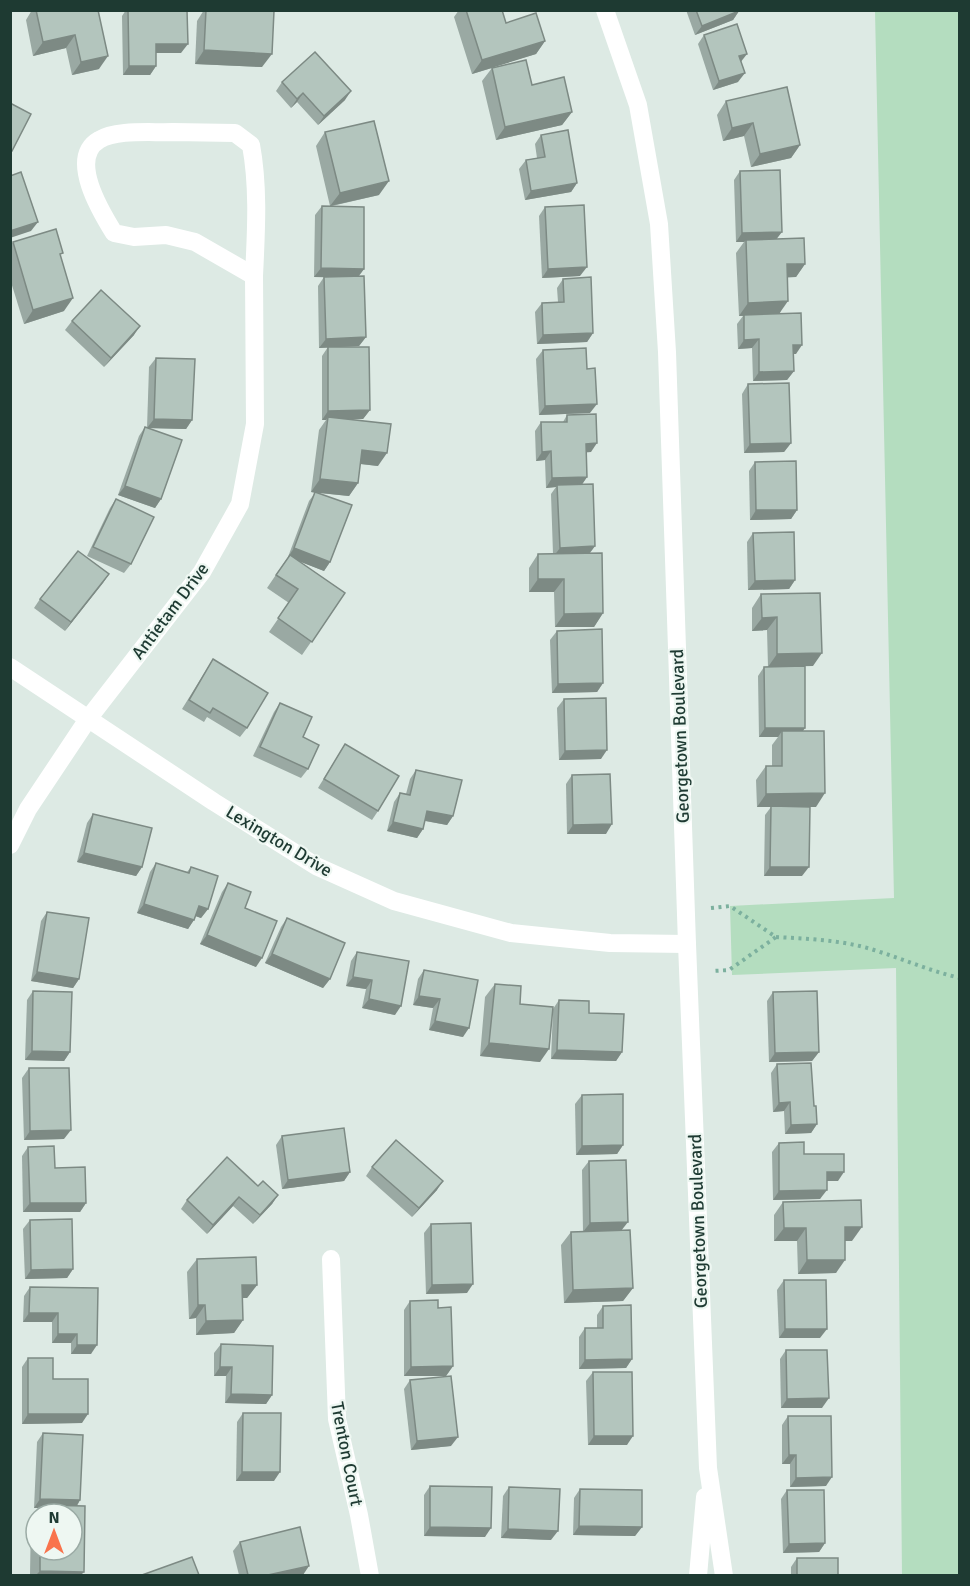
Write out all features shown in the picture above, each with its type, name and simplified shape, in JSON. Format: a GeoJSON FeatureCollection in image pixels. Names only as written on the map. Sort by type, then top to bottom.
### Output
{"type":"FeatureCollection","features":[{"type":"Feature","properties":{"kind":"street","name":"Georgetown Boulevard"},"geometry":{"type":"LineString","coordinates":[[605,10],[638,105],[659,224],[668,352],[687,944],[708,1468],[724,1575]]}},
{"type":"Feature","properties":{"kind":"street","name":"Antietam Drive"},"geometry":{"type":"LineString","coordinates":[[10,846],[27,809],[88,719],[202,572],[240,504],[255,424],[256,227],[255,165],[251,145],[235,134],[173,132],[118,134],[98,140],[87,153],[85,168],[94,196],[114,232],[135,237],[166,235],[195,242],[254,276]]}},
{"type":"Feature","properties":{"kind":"street","name":"Lexington Drive"},"geometry":{"type":"LineString","coordinates":[[10,667],[316,866],[394,901],[511,933],[610,943],[687,944]]}},
{"type":"Feature","properties":{"kind":"street","name":"Trenton Court"},"geometry":{"type":"LineString","coordinates":[[331,1259],[337,1419],[370,1575]]}},
{"type":"Feature","properties":{"kind":"street","name":"Georgetown Boulevard"},"geometry":{"type":"LineString","coordinates":[[698,1575],[708,1468]]}},
{"type":"Feature","properties":{"kind":"path"},"geometry":{"type":"LineString","coordinates":[[711,908],[730,906],[776,937],[834,941],[873,949],[938,973],[960,978]]}},
{"type":"Feature","properties":{"kind":"path"},"geometry":{"type":"LineString","coordinates":[[713,971],[729,970],[776,937]]}},
{"type":"Feature","properties":{"kind":"green space"},"geometry":{"type":"Polygon","coordinates":[[[875,11],[959,11],[959,1575],[902,1575],[896,968],[732,975],[730,906],[894,898],[875,11]]]}},
{"type":"Feature","properties":{"kind":"building"},"geometry":{"type":"Polygon","coordinates":[[[36,10],[98,10],[108,56],[81,62],[75,35],[43,42],[36,10]]]}},
{"type":"Feature","properties":{"kind":"building"},"geometry":{"type":"Polygon","coordinates":[[[128,10],[187,10],[188,44],[156,44],[156,66],[129,66],[128,10]]]}},
{"type":"Feature","properties":{"kind":"building"},"geometry":{"type":"Polygon","coordinates":[[[206,10],[274,11],[272,54],[204,50],[206,10]]]}},
{"type":"Feature","properties":{"kind":"building"},"geometry":{"type":"Polygon","coordinates":[[[466,10],[502,10],[506,23],[536,13],[545,41],[482,60],[466,10]]]}},
{"type":"Feature","properties":{"kind":"building"},"geometry":{"type":"Polygon","coordinates":[[[696,10],[739,10],[739,11],[702,26],[696,10]]]}},
{"type":"Feature","properties":{"kind":"building"},"geometry":{"type":"Polygon","coordinates":[[[737,24],[747,54],[739,56],[745,73],[719,81],[704,35],[737,24]]]}},
{"type":"Feature","properties":{"kind":"building"},"geometry":{"type":"Polygon","coordinates":[[[315,52],[351,91],[324,116],[303,93],[297,99],[282,82],[315,52]]]}},
{"type":"Feature","properties":{"kind":"building"},"geometry":{"type":"Polygon","coordinates":[[[526,60],[532,85],[564,77],[572,112],[505,127],[492,68],[526,60]]]}},
{"type":"Feature","properties":{"kind":"building"},"geometry":{"type":"Polygon","coordinates":[[[787,87],[800,145],[760,154],[753,123],[732,128],[726,101],[787,87]]]}},
{"type":"Feature","properties":{"kind":"building"},"geometry":{"type":"Polygon","coordinates":[[[10,103],[31,114],[12,151],[10,150],[10,103]]]}},
{"type":"Feature","properties":{"kind":"building"},"geometry":{"type":"Polygon","coordinates":[[[374,121],[389,181],[340,193],[325,132],[374,121]]]}},
{"type":"Feature","properties":{"kind":"building"},"geometry":{"type":"Polygon","coordinates":[[[568,130],[577,183],[531,191],[526,160],[545,157],[541,135],[568,130]]]}},
{"type":"Feature","properties":{"kind":"building"},"geometry":{"type":"Polygon","coordinates":[[[780,170],[782,232],[742,233],[740,171],[780,170]]]}},
{"type":"Feature","properties":{"kind":"building"},"geometry":{"type":"Polygon","coordinates":[[[21,172],[38,222],[10,231],[10,176],[21,172]]]}},
{"type":"Feature","properties":{"kind":"building"},"geometry":{"type":"Polygon","coordinates":[[[584,205],[587,267],[548,269],[545,207],[584,205]]]}},
{"type":"Feature","properties":{"kind":"building"},"geometry":{"type":"Polygon","coordinates":[[[322,206],[364,207],[364,269],[321,268],[322,206]]]}},
{"type":"Feature","properties":{"kind":"building"},"geometry":{"type":"Polygon","coordinates":[[[56,229],[63,253],[60,254],[73,298],[33,310],[13,242],[56,229]]]}},
{"type":"Feature","properties":{"kind":"building"},"geometry":{"type":"Polygon","coordinates":[[[804,238],[805,264],[787,264],[788,301],[748,303],[746,240],[804,238]]]}},
{"type":"Feature","properties":{"kind":"building"},"geometry":{"type":"Polygon","coordinates":[[[364,276],[366,337],[326,339],[324,277],[364,276]]]}},
{"type":"Feature","properties":{"kind":"building"},"geometry":{"type":"Polygon","coordinates":[[[591,277],[593,333],[543,335],[542,303],[564,302],[563,279],[591,277]]]}},
{"type":"Feature","properties":{"kind":"building"},"geometry":{"type":"Polygon","coordinates":[[[101,290],[140,326],[111,358],[72,321],[101,290]]]}},
{"type":"Feature","properties":{"kind":"building"},"geometry":{"type":"Polygon","coordinates":[[[801,313],[802,345],[793,345],[794,371],[759,372],[759,339],[744,340],[744,315],[801,313]]]}},
{"type":"Feature","properties":{"kind":"building"},"geometry":{"type":"Polygon","coordinates":[[[328,347],[369,347],[370,410],[328,411],[328,347]]]}},
{"type":"Feature","properties":{"kind":"building"},"geometry":{"type":"Polygon","coordinates":[[[586,348],[587,369],[595,368],[597,404],[545,406],[543,350],[586,348]]]}},
{"type":"Feature","properties":{"kind":"building"},"geometry":{"type":"Polygon","coordinates":[[[156,358],[195,359],[192,420],[154,419],[156,358]]]}},
{"type":"Feature","properties":{"kind":"building"},"geometry":{"type":"Polygon","coordinates":[[[789,383],[791,443],[750,444],[748,384],[789,383]]]}},
{"type":"Feature","properties":{"kind":"building"},"geometry":{"type":"Polygon","coordinates":[[[596,414],[597,443],[586,444],[587,477],[552,478],[551,451],[542,452],[541,422],[567,422],[567,415],[596,414]]]}},
{"type":"Feature","properties":{"kind":"building"},"geometry":{"type":"Polygon","coordinates":[[[328,417],[391,424],[387,453],[362,450],[358,483],[320,479],[328,417]]]}},
{"type":"Feature","properties":{"kind":"building"},"geometry":{"type":"Polygon","coordinates":[[[145,427],[182,440],[161,499],[125,486],[145,427]]]}},
{"type":"Feature","properties":{"kind":"building"},"geometry":{"type":"Polygon","coordinates":[[[796,461],[797,510],[756,510],[755,462],[796,461]]]}},
{"type":"Feature","properties":{"kind":"building"},"geometry":{"type":"Polygon","coordinates":[[[593,484],[595,546],[560,548],[557,485],[593,484]]]}},
{"type":"Feature","properties":{"kind":"building"},"geometry":{"type":"Polygon","coordinates":[[[315,492],[352,505],[330,562],[294,548],[315,492]]]}},
{"type":"Feature","properties":{"kind":"building"},"geometry":{"type":"Polygon","coordinates":[[[116,499],[154,517],[131,564],[93,547],[116,499]]]}},
{"type":"Feature","properties":{"kind":"building"},"geometry":{"type":"Polygon","coordinates":[[[794,532],[795,580],[755,581],[753,533],[794,532]]]}},
{"type":"Feature","properties":{"kind":"building"},"geometry":{"type":"Polygon","coordinates":[[[78,551],[109,574],[71,622],[40,599],[78,551]]]}},
{"type":"Feature","properties":{"kind":"building"},"geometry":{"type":"Polygon","coordinates":[[[602,553],[603,613],[564,614],[564,579],[538,579],[538,554],[602,553]]]}},
{"type":"Feature","properties":{"kind":"building"},"geometry":{"type":"Polygon","coordinates":[[[290,555],[345,593],[312,642],[278,618],[298,589],[276,575],[290,555]]]}},
{"type":"Feature","properties":{"kind":"building"},"geometry":{"type":"Polygon","coordinates":[[[820,593],[822,653],[777,654],[777,617],[762,618],[761,594],[820,593]]]}},
{"type":"Feature","properties":{"kind":"building"},"geometry":{"type":"Polygon","coordinates":[[[602,629],[603,683],[558,684],[557,631],[602,629]]]}},
{"type":"Feature","properties":{"kind":"building"},"geometry":{"type":"Polygon","coordinates":[[[213,659],[268,693],[247,728],[213,708],[210,713],[189,700],[213,659]]]}},
{"type":"Feature","properties":{"kind":"building"},"geometry":{"type":"Polygon","coordinates":[[[805,666],[805,728],[765,728],[764,667],[805,666]]]}},
{"type":"Feature","properties":{"kind":"building"},"geometry":{"type":"Polygon","coordinates":[[[606,698],[607,750],[565,751],[564,699],[606,698]]]}},
{"type":"Feature","properties":{"kind":"building"},"geometry":{"type":"Polygon","coordinates":[[[280,703],[312,717],[303,737],[319,745],[308,769],[260,747],[280,703]]]}},
{"type":"Feature","properties":{"kind":"building"},"geometry":{"type":"Polygon","coordinates":[[[782,731],[824,731],[825,793],[766,794],[766,766],[782,766],[782,731]]]}},
{"type":"Feature","properties":{"kind":"building"},"geometry":{"type":"Polygon","coordinates":[[[345,744],[399,776],[378,811],[324,779],[345,744]]]}},
{"type":"Feature","properties":{"kind":"building"},"geometry":{"type":"Polygon","coordinates":[[[416,770],[462,780],[453,816],[427,811],[423,829],[393,822],[400,793],[410,795],[416,770]]]}},
{"type":"Feature","properties":{"kind":"building"},"geometry":{"type":"Polygon","coordinates":[[[610,774],[612,824],[573,825],[572,775],[610,774]]]}},
{"type":"Feature","properties":{"kind":"building"},"geometry":{"type":"Polygon","coordinates":[[[771,806],[810,807],[809,867],[770,867],[771,806]]]}},
{"type":"Feature","properties":{"kind":"building"},"geometry":{"type":"Polygon","coordinates":[[[93,814],[152,828],[142,867],[84,853],[93,814]]]}},
{"type":"Feature","properties":{"kind":"building"},"geometry":{"type":"Polygon","coordinates":[[[156,863],[189,873],[191,867],[218,876],[208,909],[199,906],[194,920],[144,904],[156,863]]]}},
{"type":"Feature","properties":{"kind":"building"},"geometry":{"type":"Polygon","coordinates":[[[228,883],[251,892],[245,908],[277,921],[262,958],[207,935],[228,883]]]}},
{"type":"Feature","properties":{"kind":"building"},"geometry":{"type":"Polygon","coordinates":[[[47,912],[89,918],[79,979],[37,972],[47,912]]]}},
{"type":"Feature","properties":{"kind":"building"},"geometry":{"type":"Polygon","coordinates":[[[287,918],[345,943],[330,979],[272,954],[287,918]]]}},
{"type":"Feature","properties":{"kind":"building"},"geometry":{"type":"Polygon","coordinates":[[[357,952],[409,961],[401,1006],[369,999],[372,980],[353,977],[357,952]]]}},
{"type":"Feature","properties":{"kind":"building"},"geometry":{"type":"Polygon","coordinates":[[[424,970],[478,980],[469,1028],[435,1021],[440,999],[419,996],[424,970]]]}},
{"type":"Feature","properties":{"kind":"building"},"geometry":{"type":"Polygon","coordinates":[[[495,984],[521,986],[520,1004],[553,1007],[549,1049],[489,1043],[495,984]]]}},
{"type":"Feature","properties":{"kind":"building"},"geometry":{"type":"Polygon","coordinates":[[[33,991],[72,992],[70,1052],[32,1051],[33,991]]]}},
{"type":"Feature","properties":{"kind":"building"},"geometry":{"type":"Polygon","coordinates":[[[817,991],[819,1052],[775,1053],[773,992],[817,991]]]}},
{"type":"Feature","properties":{"kind":"building"},"geometry":{"type":"Polygon","coordinates":[[[559,1000],[589,1001],[589,1013],[624,1014],[622,1052],[557,1050],[559,1000]]]}},
{"type":"Feature","properties":{"kind":"building"},"geometry":{"type":"Polygon","coordinates":[[[811,1063],[817,1124],[791,1125],[790,1102],[779,1103],[777,1064],[811,1063]]]}},
{"type":"Feature","properties":{"kind":"building"},"geometry":{"type":"Polygon","coordinates":[[[29,1068],[69,1068],[71,1130],[30,1131],[29,1068]]]}},
{"type":"Feature","properties":{"kind":"building"},"geometry":{"type":"Polygon","coordinates":[[[623,1094],[623,1145],[582,1146],[582,1095],[623,1094]]]}},
{"type":"Feature","properties":{"kind":"building"},"geometry":{"type":"Polygon","coordinates":[[[344,1128],[350,1172],[288,1180],[282,1136],[344,1128]]]}},
{"type":"Feature","properties":{"kind":"building"},"geometry":{"type":"Polygon","coordinates":[[[396,1140],[443,1181],[419,1208],[372,1167],[396,1140]]]}},
{"type":"Feature","properties":{"kind":"building"},"geometry":{"type":"Polygon","coordinates":[[[804,1142],[804,1154],[844,1154],[844,1172],[827,1172],[827,1190],[779,1191],[779,1143],[804,1142]]]}},
{"type":"Feature","properties":{"kind":"building"},"geometry":{"type":"Polygon","coordinates":[[[54,1146],[55,1168],[85,1167],[86,1203],[30,1203],[28,1147],[54,1146]]]}},
{"type":"Feature","properties":{"kind":"building"},"geometry":{"type":"Polygon","coordinates":[[[227,1157],[258,1186],[263,1181],[278,1195],[260,1215],[239,1197],[213,1225],[187,1200],[227,1157]]]}},
{"type":"Feature","properties":{"kind":"building"},"geometry":{"type":"Polygon","coordinates":[[[626,1160],[628,1222],[590,1223],[589,1161],[626,1160]]]}},
{"type":"Feature","properties":{"kind":"building"},"geometry":{"type":"Polygon","coordinates":[[[861,1200],[862,1227],[845,1227],[845,1260],[807,1260],[806,1228],[784,1228],[783,1202],[861,1200]]]}},
{"type":"Feature","properties":{"kind":"building"},"geometry":{"type":"Polygon","coordinates":[[[72,1219],[73,1269],[31,1270],[30,1220],[72,1219]]]}},
{"type":"Feature","properties":{"kind":"building"},"geometry":{"type":"Polygon","coordinates":[[[471,1223],[473,1284],[432,1285],[431,1224],[471,1223]]]}},
{"type":"Feature","properties":{"kind":"building"},"geometry":{"type":"Polygon","coordinates":[[[630,1230],[633,1288],[573,1290],[571,1232],[630,1230]]]}},
{"type":"Feature","properties":{"kind":"building"},"geometry":{"type":"Polygon","coordinates":[[[256,1257],[257,1285],[242,1285],[243,1320],[206,1321],[205,1305],[198,1305],[197,1259],[256,1257]]]}},
{"type":"Feature","properties":{"kind":"building"},"geometry":{"type":"Polygon","coordinates":[[[784,1280],[826,1280],[827,1329],[785,1329],[784,1280]]]}},
{"type":"Feature","properties":{"kind":"building"},"geometry":{"type":"Polygon","coordinates":[[[30,1287],[98,1288],[97,1345],[77,1345],[77,1334],[58,1334],[58,1313],[29,1313],[30,1287]]]}},
{"type":"Feature","properties":{"kind":"building"},"geometry":{"type":"Polygon","coordinates":[[[438,1300],[438,1308],[451,1307],[453,1366],[411,1367],[410,1301],[438,1300]]]}},
{"type":"Feature","properties":{"kind":"building"},"geometry":{"type":"Polygon","coordinates":[[[631,1305],[632,1359],[585,1360],[585,1328],[603,1328],[603,1306],[631,1305]]]}},
{"type":"Feature","properties":{"kind":"building"},"geometry":{"type":"Polygon","coordinates":[[[221,1344],[273,1346],[272,1395],[231,1394],[232,1367],[220,1367],[221,1344]]]}},
{"type":"Feature","properties":{"kind":"building"},"geometry":{"type":"Polygon","coordinates":[[[786,1350],[827,1350],[829,1398],[787,1399],[786,1350]]]}},
{"type":"Feature","properties":{"kind":"building"},"geometry":{"type":"Polygon","coordinates":[[[28,1358],[53,1358],[53,1379],[88,1379],[88,1414],[28,1414],[28,1358]]]}},
{"type":"Feature","properties":{"kind":"building"},"geometry":{"type":"Polygon","coordinates":[[[593,1372],[632,1372],[633,1436],[594,1436],[593,1372]]]}},
{"type":"Feature","properties":{"kind":"building"},"geometry":{"type":"Polygon","coordinates":[[[451,1376],[458,1437],[417,1441],[410,1380],[451,1376]]]}},
{"type":"Feature","properties":{"kind":"building"},"geometry":{"type":"Polygon","coordinates":[[[243,1413],[281,1413],[280,1472],[242,1472],[243,1413]]]}},
{"type":"Feature","properties":{"kind":"building"},"geometry":{"type":"Polygon","coordinates":[[[788,1416],[831,1416],[832,1477],[796,1478],[796,1455],[789,1455],[788,1416]]]}},
{"type":"Feature","properties":{"kind":"building"},"geometry":{"type":"Polygon","coordinates":[[[43,1433],[83,1435],[80,1500],[40,1499],[43,1433]]]}},
{"type":"Feature","properties":{"kind":"building"},"geometry":{"type":"Polygon","coordinates":[[[430,1486],[492,1487],[491,1528],[430,1527],[430,1486]]]}},
{"type":"Feature","properties":{"kind":"building"},"geometry":{"type":"Polygon","coordinates":[[[509,1487],[560,1489],[558,1531],[508,1529],[509,1487]]]}},
{"type":"Feature","properties":{"kind":"building"},"geometry":{"type":"Polygon","coordinates":[[[580,1489],[642,1490],[642,1527],[579,1526],[580,1489]]]}},
{"type":"Feature","properties":{"kind":"building"},"geometry":{"type":"Polygon","coordinates":[[[787,1490],[824,1490],[825,1543],[789,1544],[787,1490]]]}},
{"type":"Feature","properties":{"kind":"building"},"geometry":{"type":"Polygon","coordinates":[[[85,1506],[84,1572],[40,1571],[40,1562],[84,1562],[85,1506]]]}},
{"type":"Feature","properties":{"kind":"building"},"geometry":{"type":"Polygon","coordinates":[[[300,1527],[309,1566],[268,1575],[248,1575],[240,1542],[300,1527]]]}},
{"type":"Feature","properties":{"kind":"building"},"geometry":{"type":"Polygon","coordinates":[[[192,1557],[199,1575],[142,1575],[192,1557]]]}},
{"type":"Feature","properties":{"kind":"building"},"geometry":{"type":"Polygon","coordinates":[[[797,1558],[838,1558],[838,1575],[797,1575],[797,1558]]]}}]}
